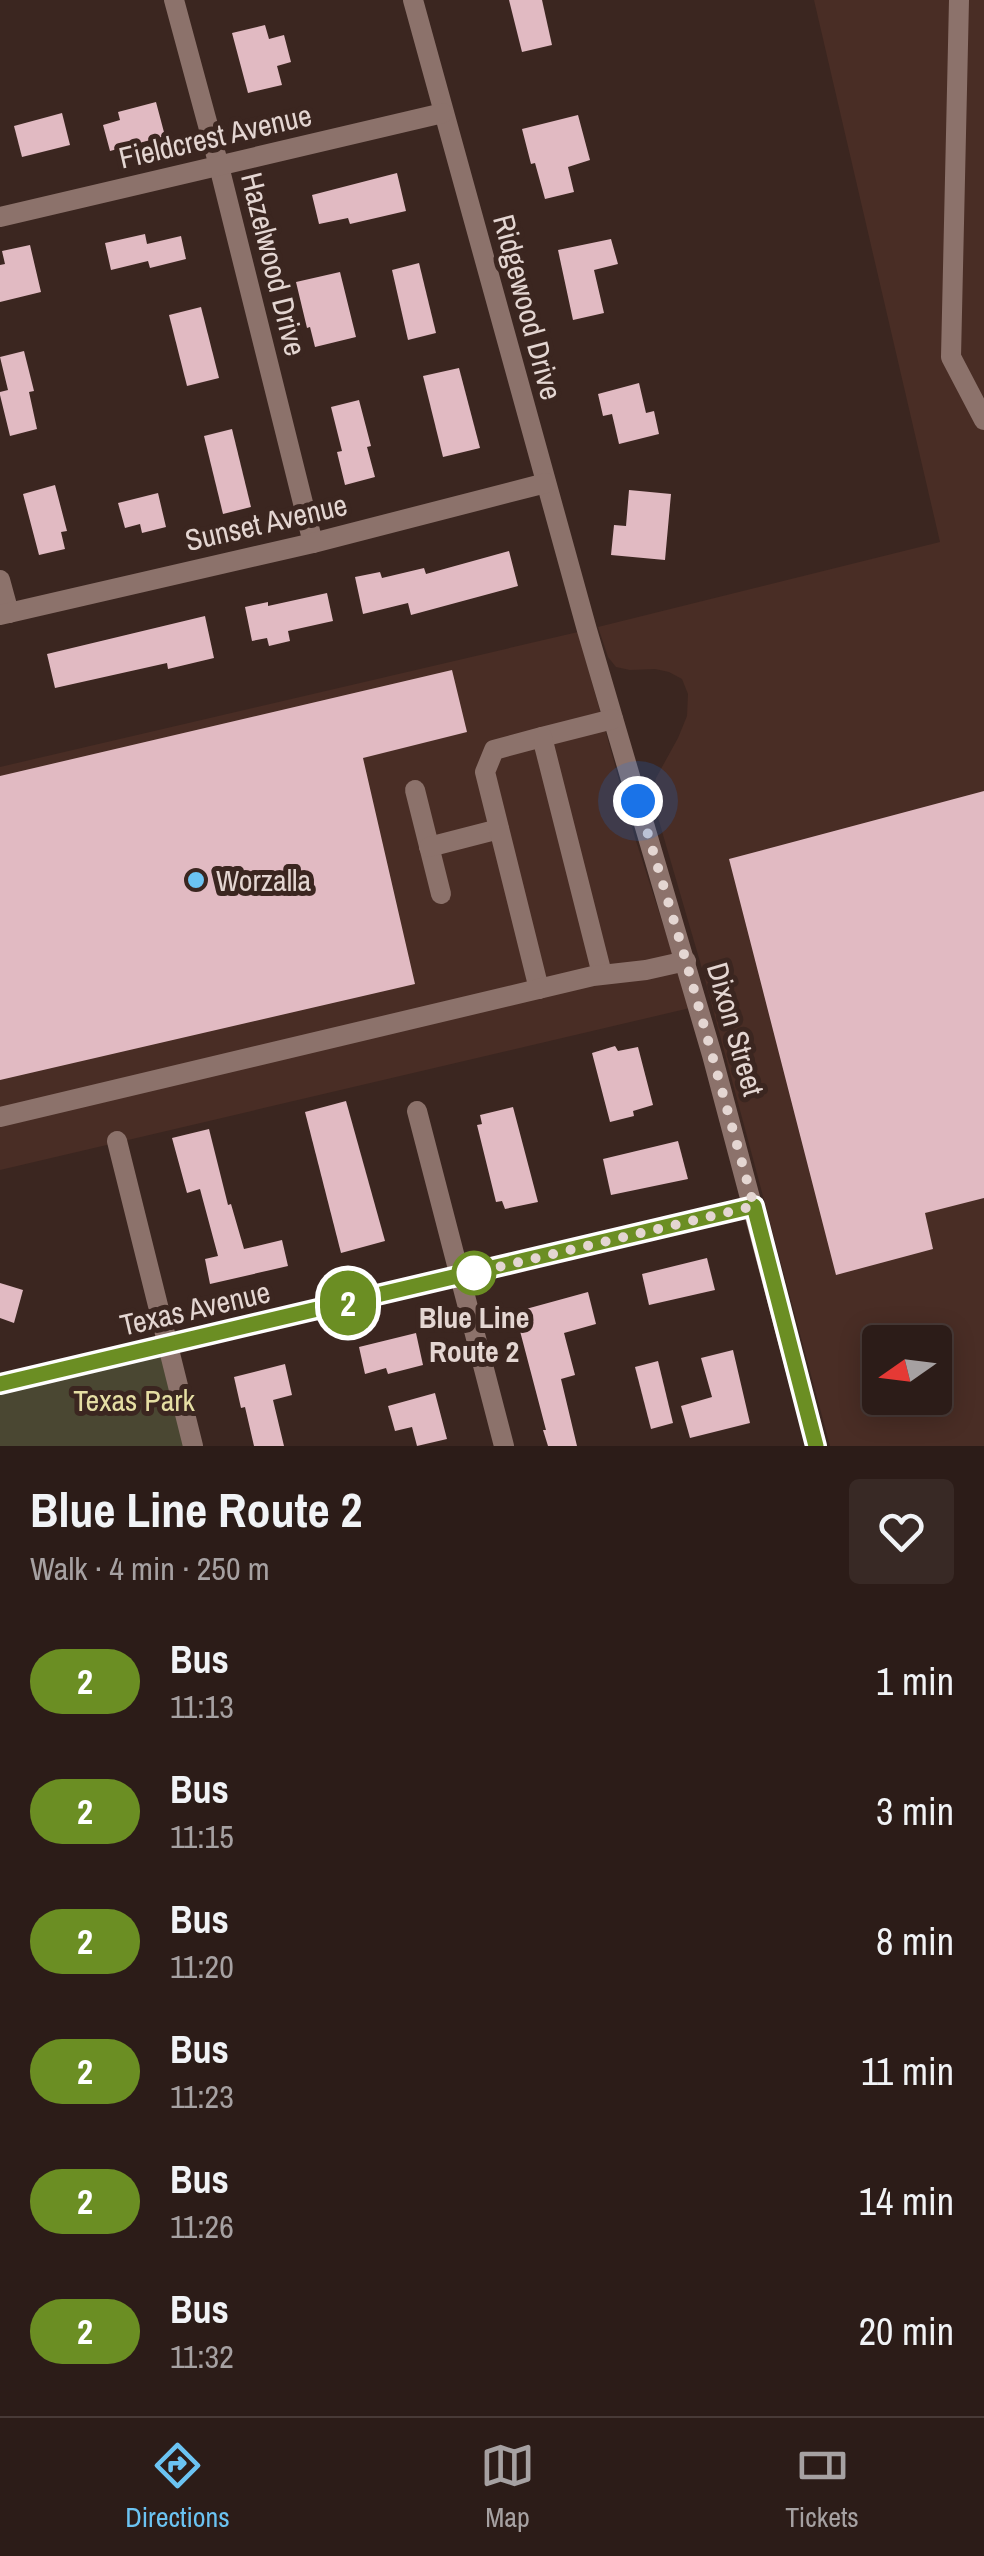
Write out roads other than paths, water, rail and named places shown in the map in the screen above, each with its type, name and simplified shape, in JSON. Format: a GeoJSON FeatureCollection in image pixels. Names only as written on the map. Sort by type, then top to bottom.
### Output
{"type":"FeatureCollection","features":[{"type":"Feature","properties":{"kind":"street","name":"Hazelwood Drive"},"geometry":{"type":"LineString","coordinates":[[174,0],[313,543]]}},
{"type":"Feature","properties":{"kind":"street","name":"Ridgewood Drive"},"geometry":{"type":"LineString","coordinates":[[412,0],[587,630]]}},
{"type":"Feature","properties":{"kind":"street"},"geometry":{"type":"LineString","coordinates":[[959,0],[951,358],[984,420]]}},
{"type":"Feature","properties":{"kind":"street","name":"Fieldcrest Avenue"},"geometry":{"type":"LineString","coordinates":[[0,216],[444,113]]}},
{"type":"Feature","properties":{"kind":"street","name":"Sunset Avenue"},"geometry":{"type":"LineString","coordinates":[[4,614],[313,543],[546,484]]}},
{"type":"Feature","properties":{"kind":"street"},"geometry":{"type":"LineString","coordinates":[[0,580],[4,614]]}},
{"type":"Feature","properties":{"kind":"street","name":"Dixon Street"},"geometry":{"type":"LineString","coordinates":[[587,630],[686,961],[816,1446]]}},
{"type":"Feature","properties":{"kind":"street"},"geometry":{"type":"LineString","coordinates":[[539,988],[498,829],[485,772],[487,762],[494,750],[612,719]]}},
{"type":"Feature","properties":{"kind":"street"},"geometry":{"type":"LineString","coordinates":[[542,737],[602,974]]}},
{"type":"Feature","properties":{"kind":"street"},"geometry":{"type":"LineString","coordinates":[[415,790],[441,894]]}},
{"type":"Feature","properties":{"kind":"street"},"geometry":{"type":"LineString","coordinates":[[429,848],[498,829]]}},
{"type":"Feature","properties":{"kind":"street"},"geometry":{"type":"LineString","coordinates":[[0,1118],[539,988],[686,961]]}},
{"type":"Feature","properties":{"kind":"street"},"geometry":{"type":"LineString","coordinates":[[417,1111],[504,1446]]}},
{"type":"Feature","properties":{"kind":"street"},"geometry":{"type":"LineString","coordinates":[[117,1141],[193,1446]]}},
{"type":"Feature","properties":{"kind":"street","name":"Texas Avenue"},"geometry":{"type":"LineString","coordinates":[[0,1384],[754,1206]]}},
{"type":"Feature","properties":{"kind":"place","name":"Worzalla"},"geometry":{"type":"Point","coordinates":[196,880]}},
{"type":"Feature","properties":{"kind":"place","name":"Blue Line Route 2"},"geometry":{"type":"Point","coordinates":[474,1273]}},
{"type":"Feature","properties":{"kind":"park label","name":"Texas Park"},"geometry":{"type":"Point","coordinates":[134,1400]}}]}
